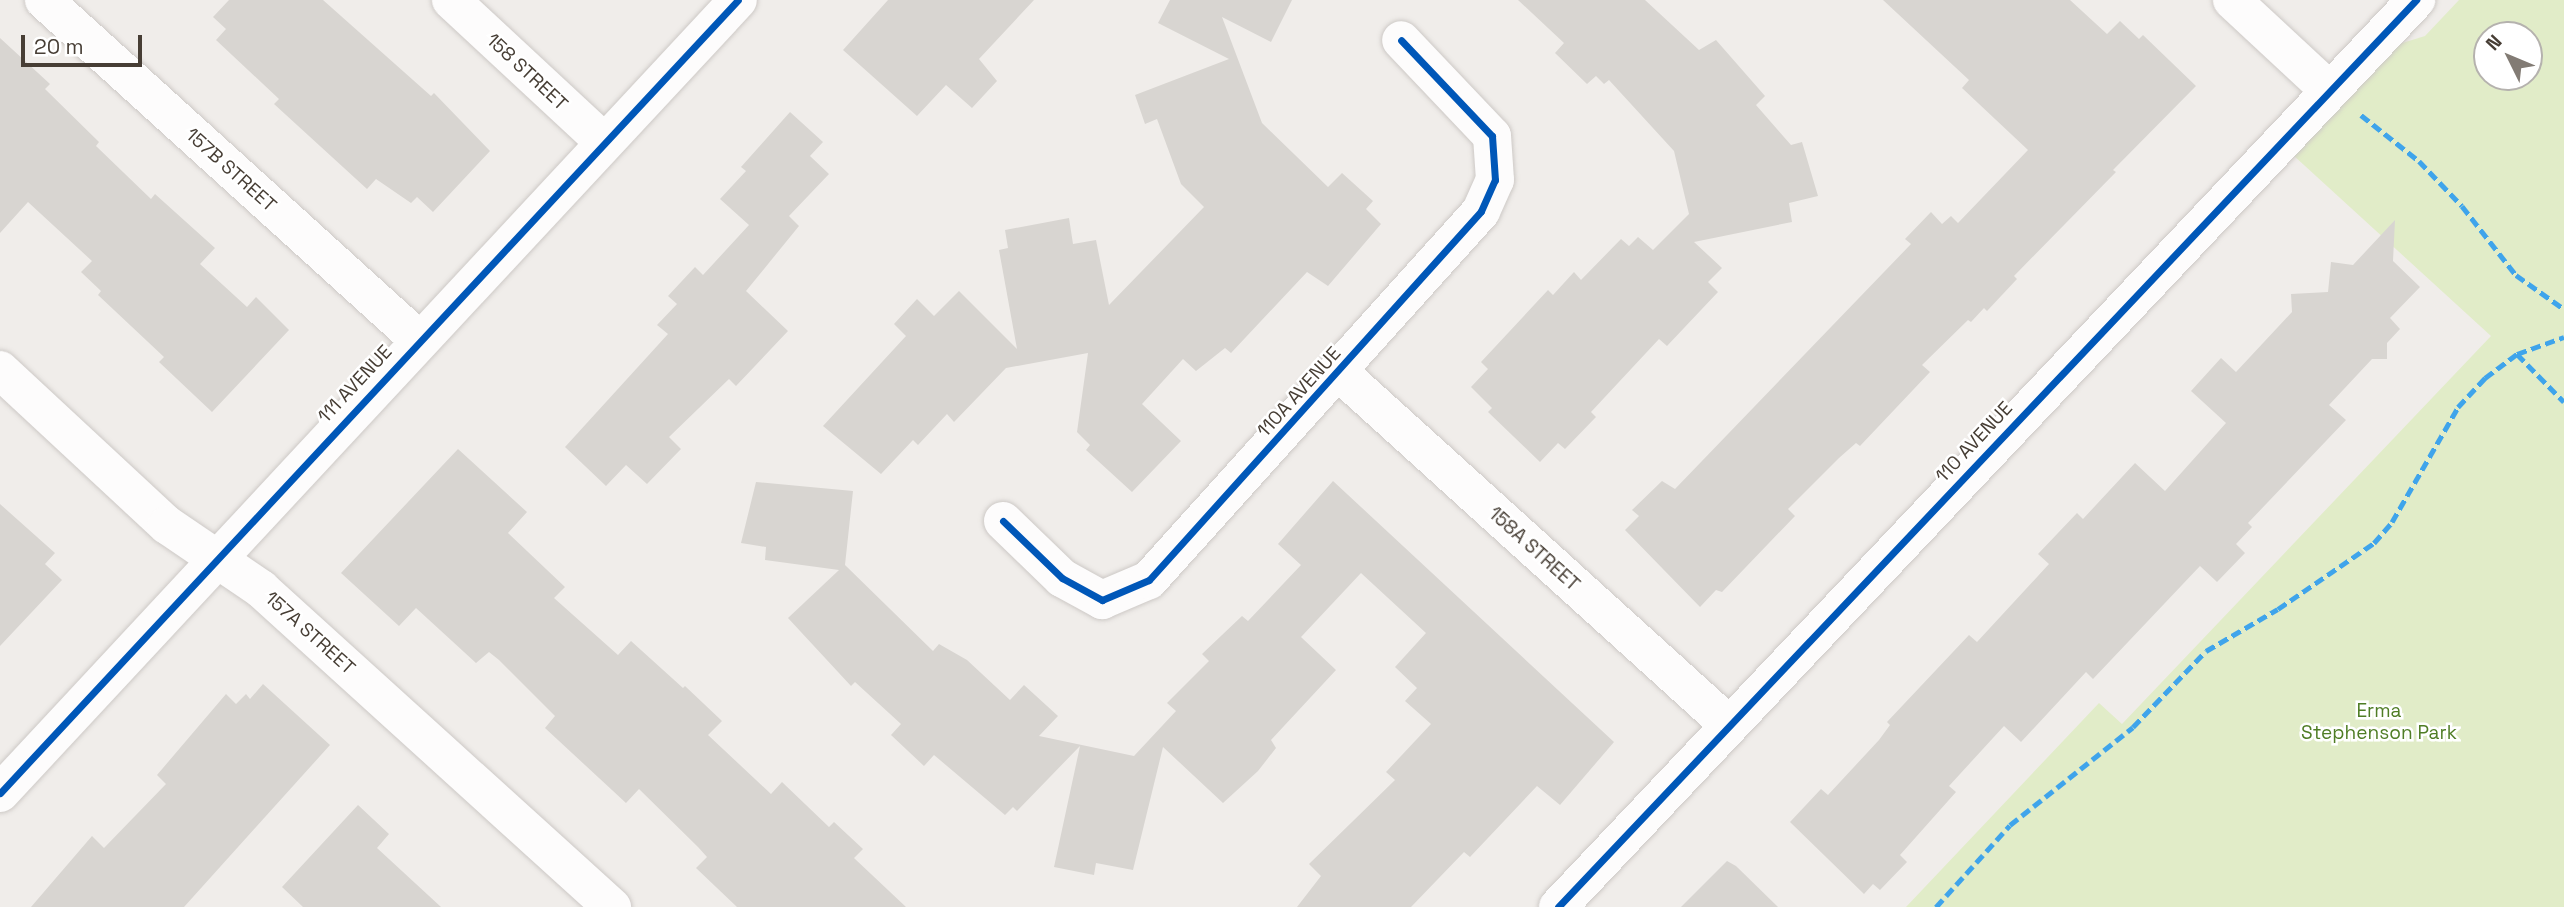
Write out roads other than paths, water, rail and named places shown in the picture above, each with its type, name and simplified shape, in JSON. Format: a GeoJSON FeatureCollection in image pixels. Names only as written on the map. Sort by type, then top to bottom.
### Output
{"type":"FeatureCollection","features":[{"type":"Feature","properties":{"kind":"street","name":"157B STREET"},"geometry":{"type":"LineString","coordinates":[[44,0],[418,340]]}},
{"type":"Feature","properties":{"kind":"street","name":"158 STREET"},"geometry":{"type":"LineString","coordinates":[[451,0],[604,142]]}},
{"type":"Feature","properties":{"kind":"street","name":"111 AVENUE"},"geometry":{"type":"LineString","coordinates":[[0,793],[214,559],[738,0]]}},
{"type":"Feature","properties":{"kind":"street"},"geometry":{"type":"LineString","coordinates":[[2232,0],[2329,90]]}},
{"type":"Feature","properties":{"kind":"street","name":"110 AVENUE"},"geometry":{"type":"LineString","coordinates":[[1558,907],[2416,0]]}},
{"type":"Feature","properties":{"kind":"street","name":"110A AVENUE"},"geometry":{"type":"LineString","coordinates":[[1003,522],[1062,578],[1102,600],[1149,580],[1339,372],[1481,211],[1495,180],[1492,136],[1401,40]]}},
{"type":"Feature","properties":{"kind":"street","name":"157A STREET"},"geometry":{"type":"LineString","coordinates":[[0,370],[167,525],[261,589],[612,907]]}},
{"type":"Feature","properties":{"kind":"street","name":"158A STREET"},"geometry":{"type":"LineString","coordinates":[[1339,372],[1729,725]]}},
{"type":"Feature","properties":{"kind":"park label","name":"Erma Stephenson Park"},"geometry":{"type":"Point","coordinates":[2379,722]}}]}
